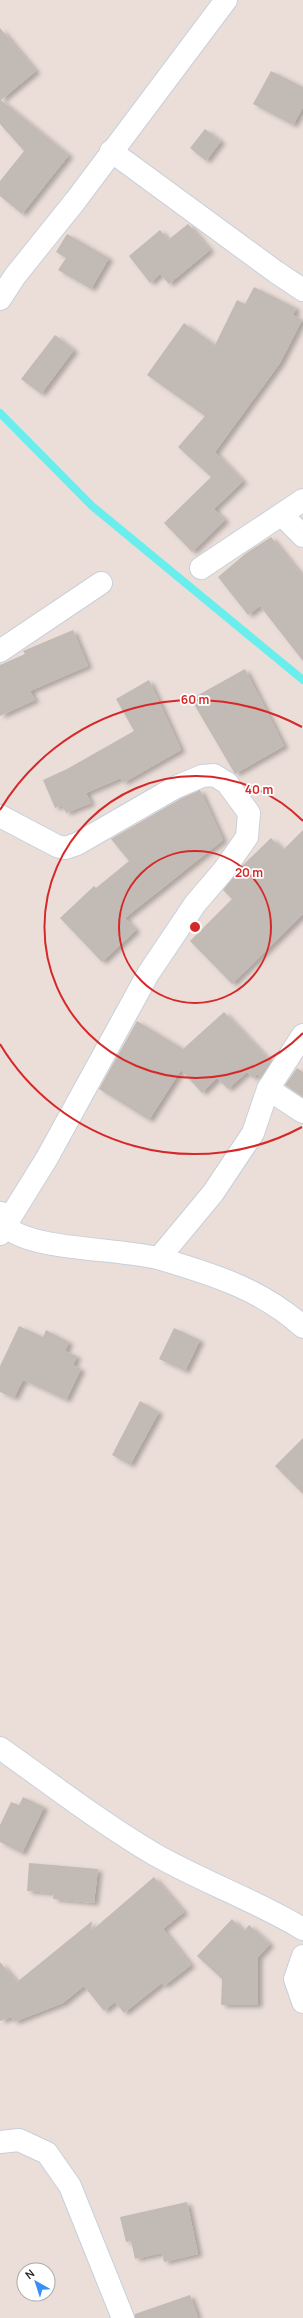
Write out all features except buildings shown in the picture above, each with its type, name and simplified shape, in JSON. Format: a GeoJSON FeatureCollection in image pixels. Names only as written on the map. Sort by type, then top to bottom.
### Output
{"type":"FeatureCollection","features":[{"type":"Feature","properties":{"kind":"street"},"geometry":{"type":"LineString","coordinates":[[0,299],[15,276],[226,0]]}},
{"type":"Feature","properties":{"kind":"street"},"geometry":{"type":"LineString","coordinates":[[111,151],[276,272],[303,290]]}},
{"type":"Feature","properties":{"kind":"street"},"geometry":{"type":"LineString","coordinates":[[201,568],[303,500]]}},
{"type":"Feature","properties":{"kind":"street"},"geometry":{"type":"LineString","coordinates":[[282,515],[303,536]]}},
{"type":"Feature","properties":{"kind":"street"},"geometry":{"type":"LineString","coordinates":[[0,651],[101,583]]}},
{"type":"Feature","properties":{"kind":"street"},"geometry":{"type":"LineString","coordinates":[[0,816],[51,843],[65,848],[77,844],[176,787],[202,776],[214,775],[227,782],[248,813],[248,837],[224,870],[195,904],[148,974],[47,1158],[2,1222],[19,1234],[46,1242],[159,1258],[234,1283],[257,1293],[303,1327]]}},
{"type":"Feature","properties":{"kind":"street"},"geometry":{"type":"LineString","coordinates":[[159,1258],[213,1193],[254,1134],[268,1089],[303,1035]]}},
{"type":"Feature","properties":{"kind":"street"},"geometry":{"type":"LineString","coordinates":[[268,1089],[303,1112]]}},
{"type":"Feature","properties":{"kind":"street"},"geometry":{"type":"LineString","coordinates":[[0,1748],[60,1793],[154,1854],[190,1874],[269,1908],[303,1929]]}},
{"type":"Feature","properties":{"kind":"street"},"geometry":{"type":"LineString","coordinates":[[303,1956],[295,1979],[303,2002]]}},
{"type":"Feature","properties":{"kind":"street"},"geometry":{"type":"LineString","coordinates":[[0,2142],[19,2140],[47,2153],[70,2186],[122,2318]]}},
{"type":"Feature","properties":{"kind":"waterway"},"geometry":{"type":"LineString","coordinates":[[0,413],[92,506],[303,680]]}}]}
